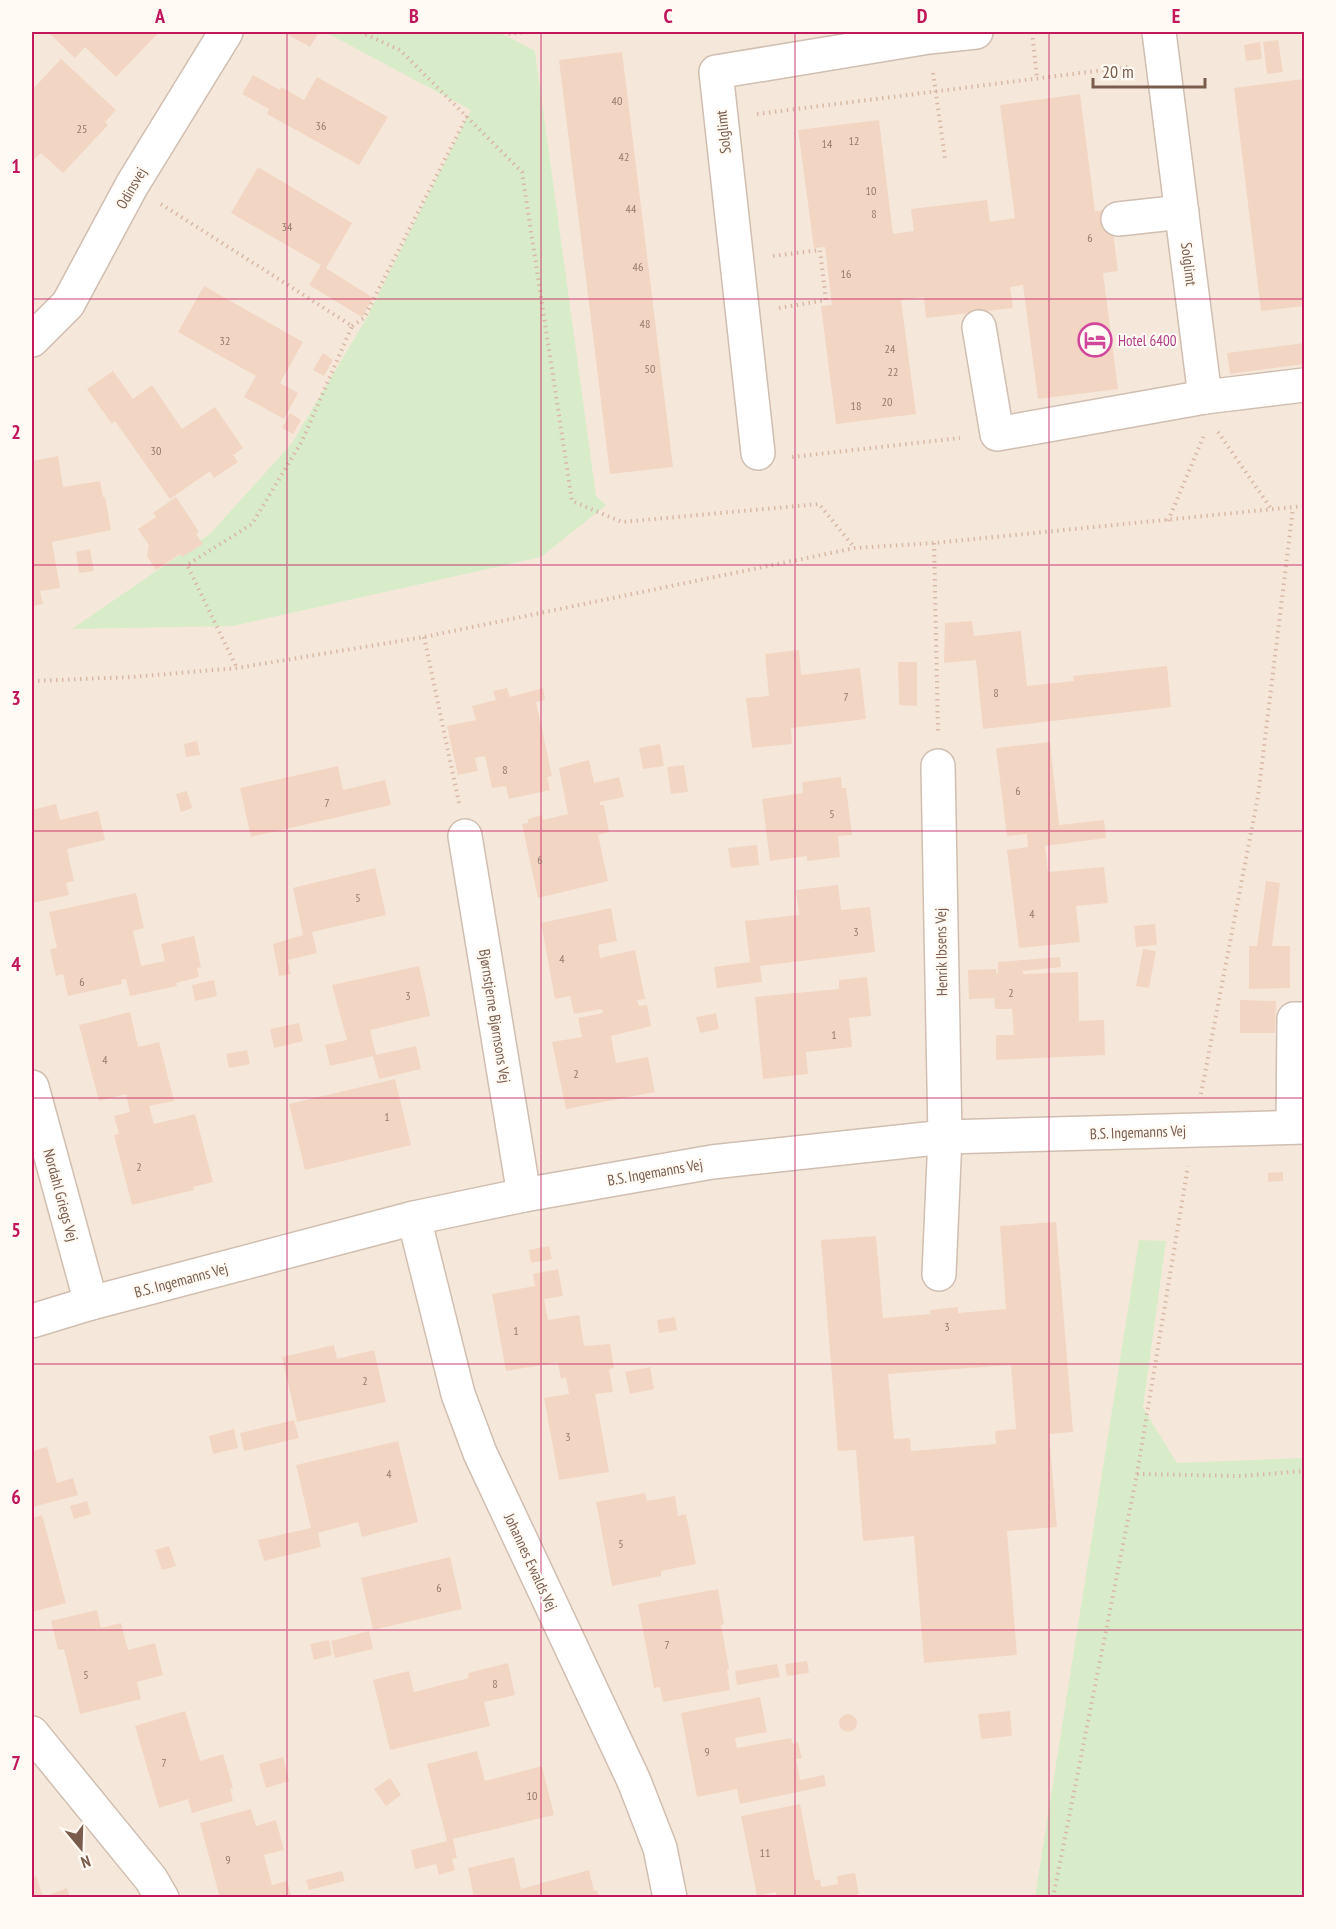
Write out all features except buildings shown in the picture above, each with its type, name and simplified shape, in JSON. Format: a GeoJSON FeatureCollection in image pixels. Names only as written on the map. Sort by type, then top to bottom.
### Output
{"type":"FeatureCollection","features":[{"type":"Feature","properties":{"kind":"street","name":"Odinsvej"},"geometry":{"type":"LineString","coordinates":[[32,340],[68,304],[132,185],[226,32]]}},
{"type":"Feature","properties":{"kind":"street","name":"Solglimt"},"geometry":{"type":"LineString","coordinates":[[771,456],[743,314],[716,72],[929,37],[976,32]]}},
{"type":"Feature","properties":{"kind":"street","name":"Solglimt"},"geometry":{"type":"LineString","coordinates":[[1161,47],[1208,409]]}},
{"type":"Feature","properties":{"kind":"street"},"geometry":{"type":"LineString","coordinates":[[1118,219],[1182,212]]}},
{"type":"Feature","properties":{"kind":"street"},"geometry":{"type":"LineString","coordinates":[[979,327],[997,434],[1208,409],[1305,385]]}},
{"type":"Feature","properties":{"kind":"street","name":"Henrik Ibsens Vej"},"geometry":{"type":"LineString","coordinates":[[938,766],[945,1137],[939,1274]]}},
{"type":"Feature","properties":{"kind":"street","name":"Bjørnstjerne Bjørnsons Vej"},"geometry":{"type":"LineString","coordinates":[[465,836],[524,1195]]}},
{"type":"Feature","properties":{"kind":"street","name":"B.S. Ingemanns Vej"},"geometry":{"type":"LineString","coordinates":[[32,1321],[414,1218],[524,1195],[712,1162],[945,1137],[1299,1127],[1294,1019],[1305,1019]]}},
{"type":"Feature","properties":{"kind":"street","name":"Nordahl Griegs Vej"},"geometry":{"type":"LineString","coordinates":[[32,1087],[91,1304]]}},
{"type":"Feature","properties":{"kind":"street","name":"Johannes Ewalds Vej"},"geometry":{"type":"LineString","coordinates":[[414,1218],[458,1394],[476,1444],[634,1781],[660,1848],[670,1898]]}},
{"type":"Feature","properties":{"kind":"street"},"geometry":{"type":"LineString","coordinates":[[32,1733],[151,1879],[162,1898]]}},
{"type":"Feature","properties":{"kind":"path"},"geometry":{"type":"LineString","coordinates":[[360,32],[400,50],[522,172],[572,501],[622,522],[819,504],[855,548]]}},
{"type":"Feature","properties":{"kind":"path"},"geometry":{"type":"LineString","coordinates":[[503,32],[508,34],[528,32]]}},
{"type":"Feature","properties":{"kind":"path"},"geometry":{"type":"LineString","coordinates":[[1032,32],[1037,78]]}},
{"type":"Feature","properties":{"kind":"path"},"geometry":{"type":"LineString","coordinates":[[929,37],[945,158]]}},
{"type":"Feature","properties":{"kind":"path"},"geometry":{"type":"LineString","coordinates":[[752,115],[1037,78],[1161,47]]}},
{"type":"Feature","properties":{"kind":"path"},"geometry":{"type":"LineString","coordinates":[[237,668],[187,565],[252,524],[302,441],[352,326],[364,318],[467,116]]}},
{"type":"Feature","properties":{"kind":"path"},"geometry":{"type":"LineString","coordinates":[[132,185],[352,326]]}},
{"type":"Feature","properties":{"kind":"path"},"geometry":{"type":"LineString","coordinates":[[743,314],[826,300],[820,250],[769,256]]}},
{"type":"Feature","properties":{"kind":"path"},"geometry":{"type":"LineString","coordinates":[[1208,409],[1272,510]]}},
{"type":"Feature","properties":{"kind":"path"},"geometry":{"type":"LineString","coordinates":[[1168,520],[1208,409]]}},
{"type":"Feature","properties":{"kind":"path"},"geometry":{"type":"LineString","coordinates":[[771,456],[997,434]]}},
{"type":"Feature","properties":{"kind":"path"},"geometry":{"type":"LineString","coordinates":[[32,681],[132,677],[237,668],[424,637],[855,548],[934,543],[1305,506]]}},
{"type":"Feature","properties":{"kind":"path"},"geometry":{"type":"LineString","coordinates":[[1053,1898],[1137,1474],[1194,1130],[1258,796],[1293,508]]}},
{"type":"Feature","properties":{"kind":"path"},"geometry":{"type":"LineString","coordinates":[[934,543],[938,766]]}},
{"type":"Feature","properties":{"kind":"path"},"geometry":{"type":"LineString","coordinates":[[424,637],[465,836]]}},
{"type":"Feature","properties":{"kind":"path"},"geometry":{"type":"LineString","coordinates":[[1137,1474],[1241,1476],[1305,1471]]}},
{"type":"Feature","properties":{"kind":"shaded area"},"geometry":{"type":"Polygon","coordinates":[[[32,32],[1304,32],[1304,1897],[32,1897],[32,32]]]}},
{"type":"Feature","properties":{"kind":"green space"},"geometry":{"type":"Polygon","coordinates":[[[325,32],[499,32],[535,51],[596,496],[606,505],[541,557],[233,626],[72,629],[210,534],[292,443],[366,319],[471,110],[325,32]]]}},
{"type":"Feature","properties":{"kind":"green space"},"geometry":{"type":"Polygon","coordinates":[[[1139,1240],[1166,1241],[1143,1408],[1177,1463],[1304,1458],[1304,1897],[1035,1897],[1139,1240]]]}},
{"type":"Feature","properties":{"kind":"place","name":"Hotel 6400"},"geometry":{"type":"Point","coordinates":[1095,340]}}]}
